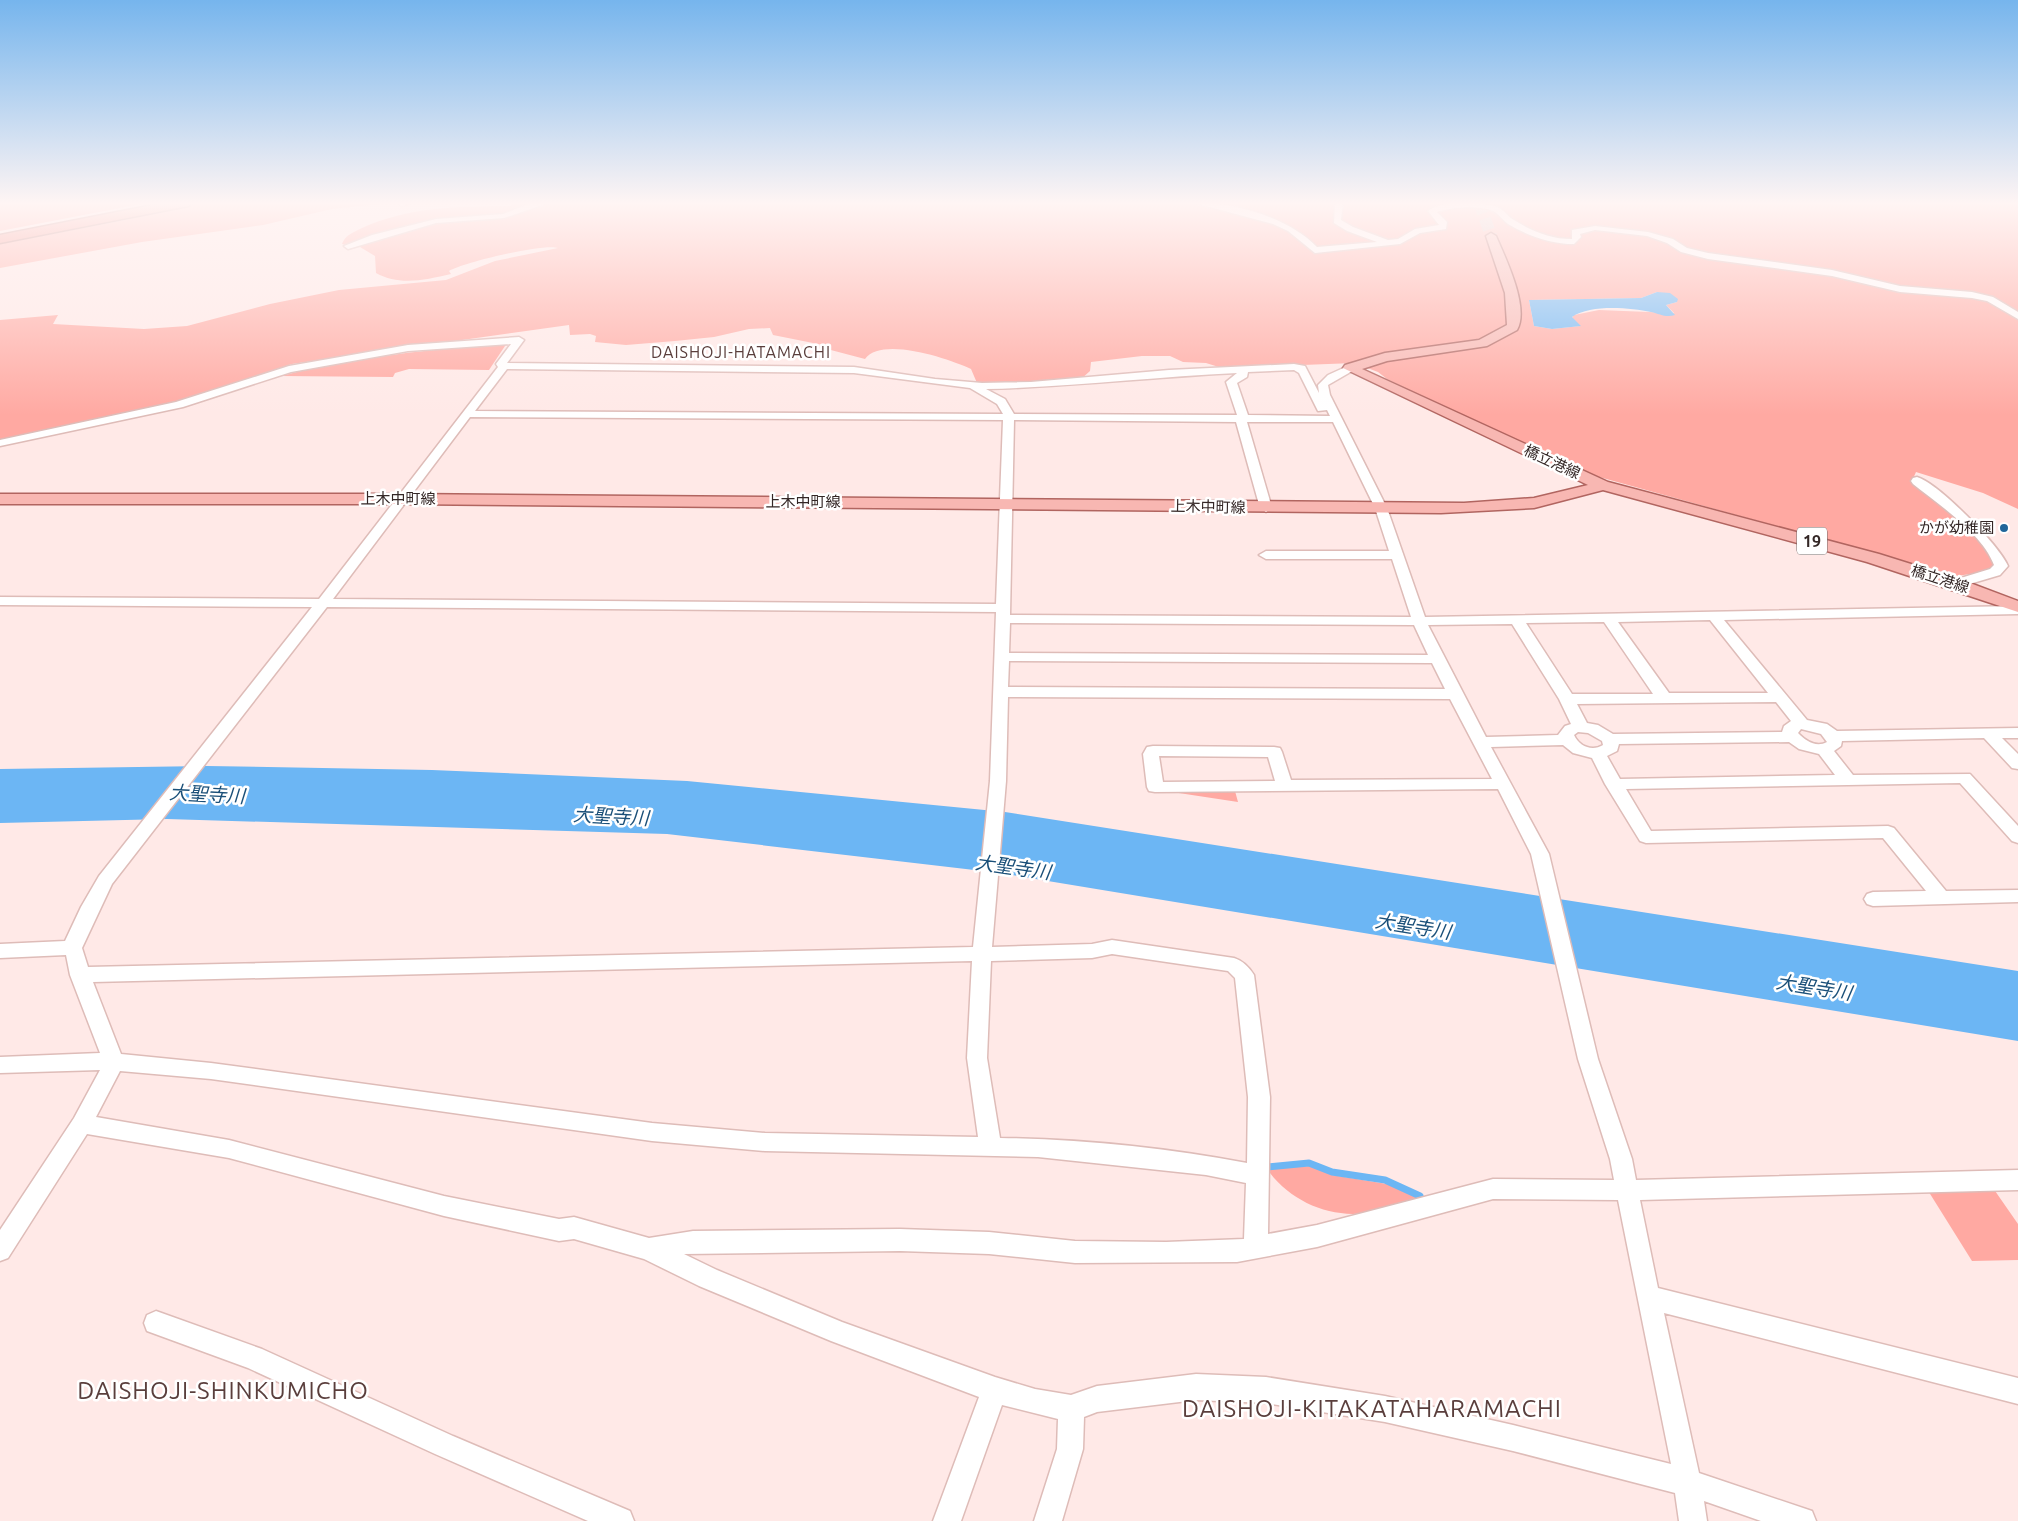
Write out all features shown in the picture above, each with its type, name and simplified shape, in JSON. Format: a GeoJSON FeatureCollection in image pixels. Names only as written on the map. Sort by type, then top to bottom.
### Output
{"type":"FeatureCollection","features":[{"type":"Feature","properties":{"kind":"main road"},"geometry":{"type":"LineString","coordinates":[[1350,368],[1385,357],[1482,342],[1513,327],[1515,319],[1504,273]]}},
{"type":"Feature","properties":{"kind":"main road","name":"橋立港線"},"geometry":{"type":"LineString","coordinates":[[1350,368],[1602,484],[1846,550],[1956,584],[2018,609]]}},
{"type":"Feature","properties":{"kind":"main road","name":"上木中町線"},"geometry":{"type":"LineString","coordinates":[[0,499],[401,499],[1381,508],[1521,505],[1565,498],[1602,484]]}},
{"type":"Feature","properties":{"kind":"street"},"geometry":{"type":"LineString","coordinates":[[1831,273],[1900,289],[1981,296],[1996,302],[2018,316]]}},
{"type":"Feature","properties":{"kind":"street"},"geometry":{"type":"LineString","coordinates":[[0,444],[179,405],[289,369],[408,348],[519,340],[502,364],[504,366],[323,603],[104,880],[72,948]]}},
{"type":"Feature","properties":{"kind":"street"},"geometry":{"type":"LineString","coordinates":[[504,366],[854,370],[970,385],[1031,385],[1169,373],[1300,368],[1323,410],[1336,417]]}},
{"type":"Feature","properties":{"kind":"street"},"geometry":{"type":"LineString","coordinates":[[1350,368],[1330,376],[1323,385],[1325,396],[1381,508],[1419,621],[1454,694],[1540,854],[1588,1059],[1621,1159],[1687,1482],[1693,1521]]}},
{"type":"Feature","properties":{"kind":"street"},"geometry":{"type":"LineString","coordinates":[[1242,370],[1243,374],[1231,382],[1243,419],[1266,508]]}},
{"type":"Feature","properties":{"kind":"street"},"geometry":{"type":"LineString","coordinates":[[970,385],[1003,401],[1008,408],[1009,417],[997,790],[982,954],[978,1058],[983,1108],[991,1147]]}},
{"type":"Feature","properties":{"kind":"street"},"geometry":{"type":"LineString","coordinates":[[468,414],[1243,419],[1336,417]]}},
{"type":"Feature","properties":{"kind":"street"},"geometry":{"type":"LineString","coordinates":[[1917,481],[1990,545],[2001,560],[2001,566],[1995,572],[1956,584]]}},
{"type":"Feature","properties":{"kind":"street"},"geometry":{"type":"LineString","coordinates":[[1266,555],[1397,555]]}},
{"type":"Feature","properties":{"kind":"street"},"geometry":{"type":"LineString","coordinates":[[0,600],[323,603],[1419,621],[2018,609]]}},
{"type":"Feature","properties":{"kind":"street"},"geometry":{"type":"LineString","coordinates":[[1713,615],[1780,697],[1797,731],[1809,747],[1828,743],[1988,733],[2018,733]]}},
{"type":"Feature","properties":{"kind":"street"},"geometry":{"type":"LineString","coordinates":[[1608,617],[1664,698]]}},
{"type":"Feature","properties":{"kind":"street"},"geometry":{"type":"LineString","coordinates":[[1516,618],[1567,699],[1581,727]]}},
{"type":"Feature","properties":{"kind":"street"},"geometry":{"type":"LineString","coordinates":[[1002,657],[1437,659]]}},
{"type":"Feature","properties":{"kind":"street"},"geometry":{"type":"LineString","coordinates":[[1000,692],[1454,694]]}},
{"type":"Feature","properties":{"kind":"street"},"geometry":{"type":"LineString","coordinates":[[1567,699],[1780,697]]}},
{"type":"Feature","properties":{"kind":"street"},"geometry":{"type":"LineString","coordinates":[[1479,742],[1567,740],[1576,748],[1597,754],[1608,750],[1612,743],[1600,731],[1581,727],[1568,732],[1567,740]]}},
{"type":"Feature","properties":{"kind":"street"},"geometry":{"type":"LineString","coordinates":[[1610,739],[1797,731],[1821,728],[1848,780]]}},
{"type":"Feature","properties":{"kind":"street"},"geometry":{"type":"LineString","coordinates":[[1988,733],[2018,764]]}},
{"type":"Feature","properties":{"kind":"street"},"geometry":{"type":"LineString","coordinates":[[1285,786],[1274,752],[1154,752],[1151,754],[1155,787],[1285,786],[1501,784]]}},
{"type":"Feature","properties":{"kind":"street"},"geometry":{"type":"LineString","coordinates":[[1597,754],[1646,837],[1888,832],[1942,898]]}},
{"type":"Feature","properties":{"kind":"street"},"geometry":{"type":"LineString","coordinates":[[1613,784],[1964,778],[2018,838]]}},
{"type":"Feature","properties":{"kind":"street"},"geometry":{"type":"LineString","coordinates":[[1873,899],[2018,896]]}},
{"type":"Feature","properties":{"kind":"street"},"geometry":{"type":"LineString","coordinates":[[0,951],[72,948]]}},
{"type":"Feature","properties":{"kind":"street"},"geometry":{"type":"LineString","coordinates":[[0,1250],[82,1124],[114,1062],[80,975],[78,960],[72,948]]}},
{"type":"Feature","properties":{"kind":"street"},"geometry":{"type":"LineString","coordinates":[[80,975],[982,954],[1123,948],[1234,965],[1244,975],[1257,1073],[1256,1248]]}},
{"type":"Feature","properties":{"kind":"street"},"geometry":{"type":"LineString","coordinates":[[0,1065],[114,1062],[210,1071],[652,1132],[765,1142],[991,1147],[1105,1153],[1206,1165],[1256,1174]]}},
{"type":"Feature","properties":{"kind":"street"},"geometry":{"type":"LineString","coordinates":[[82,1124],[228,1149],[444,1206],[560,1230],[574,1228],[649,1249],[708,1278],[840,1333],[995,1390],[1035,1402],[1071,1408],[1098,1399],[1196,1387],[1266,1390],[1385,1410],[1513,1438],[1687,1482],[1802,1521]]}},
{"type":"Feature","properties":{"kind":"street"},"geometry":{"type":"LineString","coordinates":[[649,1249],[693,1242],[900,1240],[990,1243],[1075,1252],[1166,1253],[1237,1251],[1317,1236],[1493,1189],[1626,1190],[2018,1180]]}},
{"type":"Feature","properties":{"kind":"street"},"geometry":{"type":"LineString","coordinates":[[1648,1297],[2018,1391]]}},
{"type":"Feature","properties":{"kind":"street"},"geometry":{"type":"LineString","coordinates":[[156,1323],[253,1358],[504,1472],[620,1521]]}},
{"type":"Feature","properties":{"kind":"street"},"geometry":{"type":"LineString","coordinates":[[947,1521],[995,1390]]}},
{"type":"Feature","properties":{"kind":"street"},"geometry":{"type":"LineString","coordinates":[[1048,1521],[1070,1448],[1071,1408]]}},
{"type":"Feature","properties":{"kind":"shaded area"},"geometry":{"type":"Polygon","coordinates":[[[376,273],[451,274],[422,280],[403,281],[376,273]]]}},
{"type":"Feature","properties":{"kind":"shaded area"},"geometry":{"type":"Polygon","coordinates":[[[464,273],[2018,273],[2018,509],[1983,493],[1916,472],[1912,481],[1981,540],[1996,566],[1983,572],[1957,576],[1592,475],[1421,396],[1387,379],[1378,372],[1354,363],[1222,368],[1206,363],[1183,362],[1170,356],[1142,356],[1091,362],[1090,371],[1080,380],[1032,383],[977,383],[971,369],[932,355],[900,349],[886,349],[874,352],[865,359],[827,349],[823,345],[773,335],[770,328],[749,329],[714,337],[626,345],[595,342],[596,336],[590,334],[570,335],[569,325],[292,364],[185,400],[18,438],[0,440],[0,320],[58,315],[53,324],[144,329],[187,326],[270,304],[339,290],[446,280],[464,273]],[[1657,292],[1641,298],[1529,300],[1534,326],[1552,329],[1580,326],[1572,318],[1574,315],[1599,310],[1674,313],[1666,305],[1677,302],[1657,292]]]}},
{"type":"Feature","properties":{"kind":"shaded area"},"geometry":{"type":"Polygon","coordinates":[[[507,343],[489,370],[409,369],[395,373],[393,377],[281,376],[337,363],[422,351],[507,343]]]}},
{"type":"Feature","properties":{"kind":"shaded area"},"geometry":{"type":"Polygon","coordinates":[[[1159,790],[1235,791],[1238,802],[1159,790]]]}},
{"type":"Feature","properties":{"kind":"shaded area"},"geometry":{"type":"Polygon","coordinates":[[[1310,1166],[1332,1175],[1387,1184],[1420,1199],[1390,1208],[1357,1214],[1327,1211],[1313,1206],[1287,1191],[1267,1169],[1310,1166]]]}},
{"type":"Feature","properties":{"kind":"shaded area"},"geometry":{"type":"Polygon","coordinates":[[[1993,1188],[2018,1224],[2018,1260],[1972,1261],[1927,1189],[1993,1188]]]}},
{"type":"Feature","properties":{"kind":"water"},"geometry":{"type":"Polygon","coordinates":[[[1657,292],[1670,293],[1678,299],[1677,302],[1666,305],[1675,315],[1666,316],[1632,309],[1589,310],[1572,317],[1581,326],[1552,329],[1534,326],[1529,300],[1641,298],[1657,292]]]}},
{"type":"Feature","properties":{"kind":"water","name":"大聖寺川"},"geometry":{"type":"Polygon","coordinates":[[[207,766],[432,770],[687,781],[1005,812],[2018,971],[2018,1041],[1000,873],[667,834],[167,819],[0,823],[0,769],[207,766]]]}},
{"type":"Feature","properties":{"kind":"waterway"},"geometry":{"type":"LineString","coordinates":[[1267,1167],[1309,1163],[1332,1172],[1385,1180],[1420,1196]]}},
{"type":"Feature","properties":{"kind":"place","name":"かが幼稚園"},"geometry":{"type":"Point","coordinates":[2004,528]}},
{"type":"Feature","properties":{"kind":"district","name":"DAISHOJI-HATAMACHI"},"geometry":{"type":"Point","coordinates":[741,352]}},
{"type":"Feature","properties":{"kind":"district","name":"DAISHOJI-SHINKUMICHO"},"geometry":{"type":"Point","coordinates":[223,1391]}},
{"type":"Feature","properties":{"kind":"district","name":"DAISHOJI-KITAKATAHARAMACHI"},"geometry":{"type":"Point","coordinates":[1372,1409]}}]}
